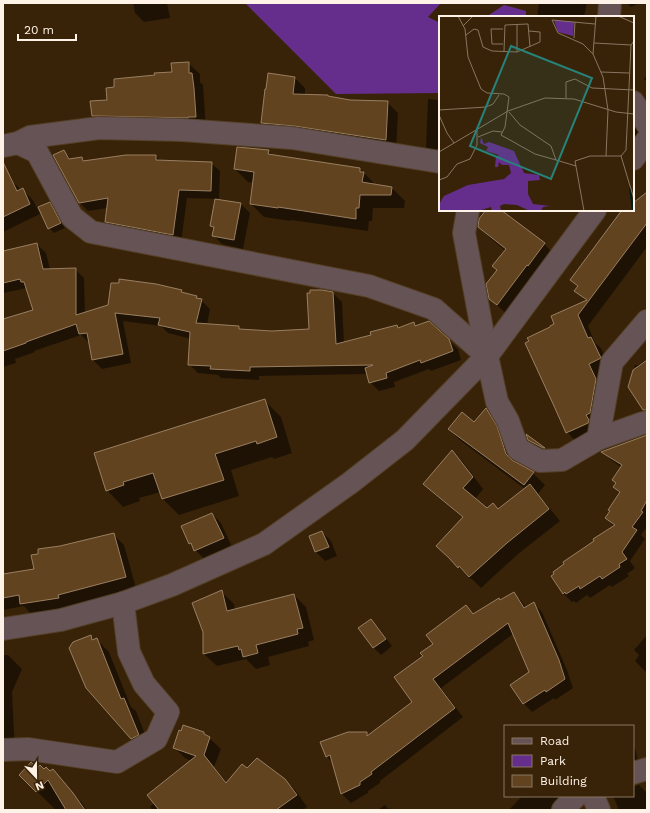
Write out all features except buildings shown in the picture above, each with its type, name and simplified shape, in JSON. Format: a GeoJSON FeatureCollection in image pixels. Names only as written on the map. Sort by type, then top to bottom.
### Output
{"type":"FeatureCollection","features":[{"type":"Feature","properties":{"kind":"street"},"geometry":{"type":"LineString","coordinates":[[609,16],[610,3]]}},
{"type":"Feature","properties":{"kind":"street"},"geometry":{"type":"LineString","coordinates":[[634,104],[647,124]]}},
{"type":"Feature","properties":{"kind":"street"},"geometry":{"type":"LineString","coordinates":[[11,144],[30,137],[99,128],[182,130],[292,138],[439,162]]}},
{"type":"Feature","properties":{"kind":"street"},"geometry":{"type":"LineString","coordinates":[[634,158],[647,140]]}},
{"type":"Feature","properties":{"kind":"street"},"geometry":{"type":"LineString","coordinates":[[11,144],[37,152],[72,217],[91,232],[369,286],[434,309],[487,356]]}},
{"type":"Feature","properties":{"kind":"street"},"geometry":{"type":"LineString","coordinates":[[468,211],[464,233],[487,356],[497,402],[508,421],[518,449],[540,460],[562,460],[598,439],[647,422]]}},
{"type":"Feature","properties":{"kind":"street"},"geometry":{"type":"LineString","coordinates":[[3,629],[61,620],[123,603],[172,585],[264,544],[350,483],[405,440],[487,356],[594,211]]}},
{"type":"Feature","properties":{"kind":"street"},"geometry":{"type":"LineString","coordinates":[[598,439],[612,362],[647,321]]}},
{"type":"Feature","properties":{"kind":"street"},"geometry":{"type":"LineString","coordinates":[[3,750],[28,749],[117,762],[156,739],[168,712],[144,684],[129,652],[123,603]]}},
{"type":"Feature","properties":{"kind":"street"},"geometry":{"type":"LineString","coordinates":[[634,773],[647,769]]}},
{"type":"Feature","properties":{"kind":"street"},"geometry":{"type":"LineString","coordinates":[[563,810],[575,797]]}},
{"type":"Feature","properties":{"kind":"street"},"geometry":{"type":"LineString","coordinates":[[593,797],[599,810]]}},
{"type":"Feature","properties":{"kind":"green space"},"geometry":{"type":"Polygon","coordinates":[[[245,3],[441,3],[428,17],[439,22],[439,93],[336,94],[245,3]]]}},
{"type":"Feature","properties":{"kind":"green space"},"geometry":{"type":"Polygon","coordinates":[[[504,5],[526,11],[526,16],[488,16],[504,5]]]}}]}
